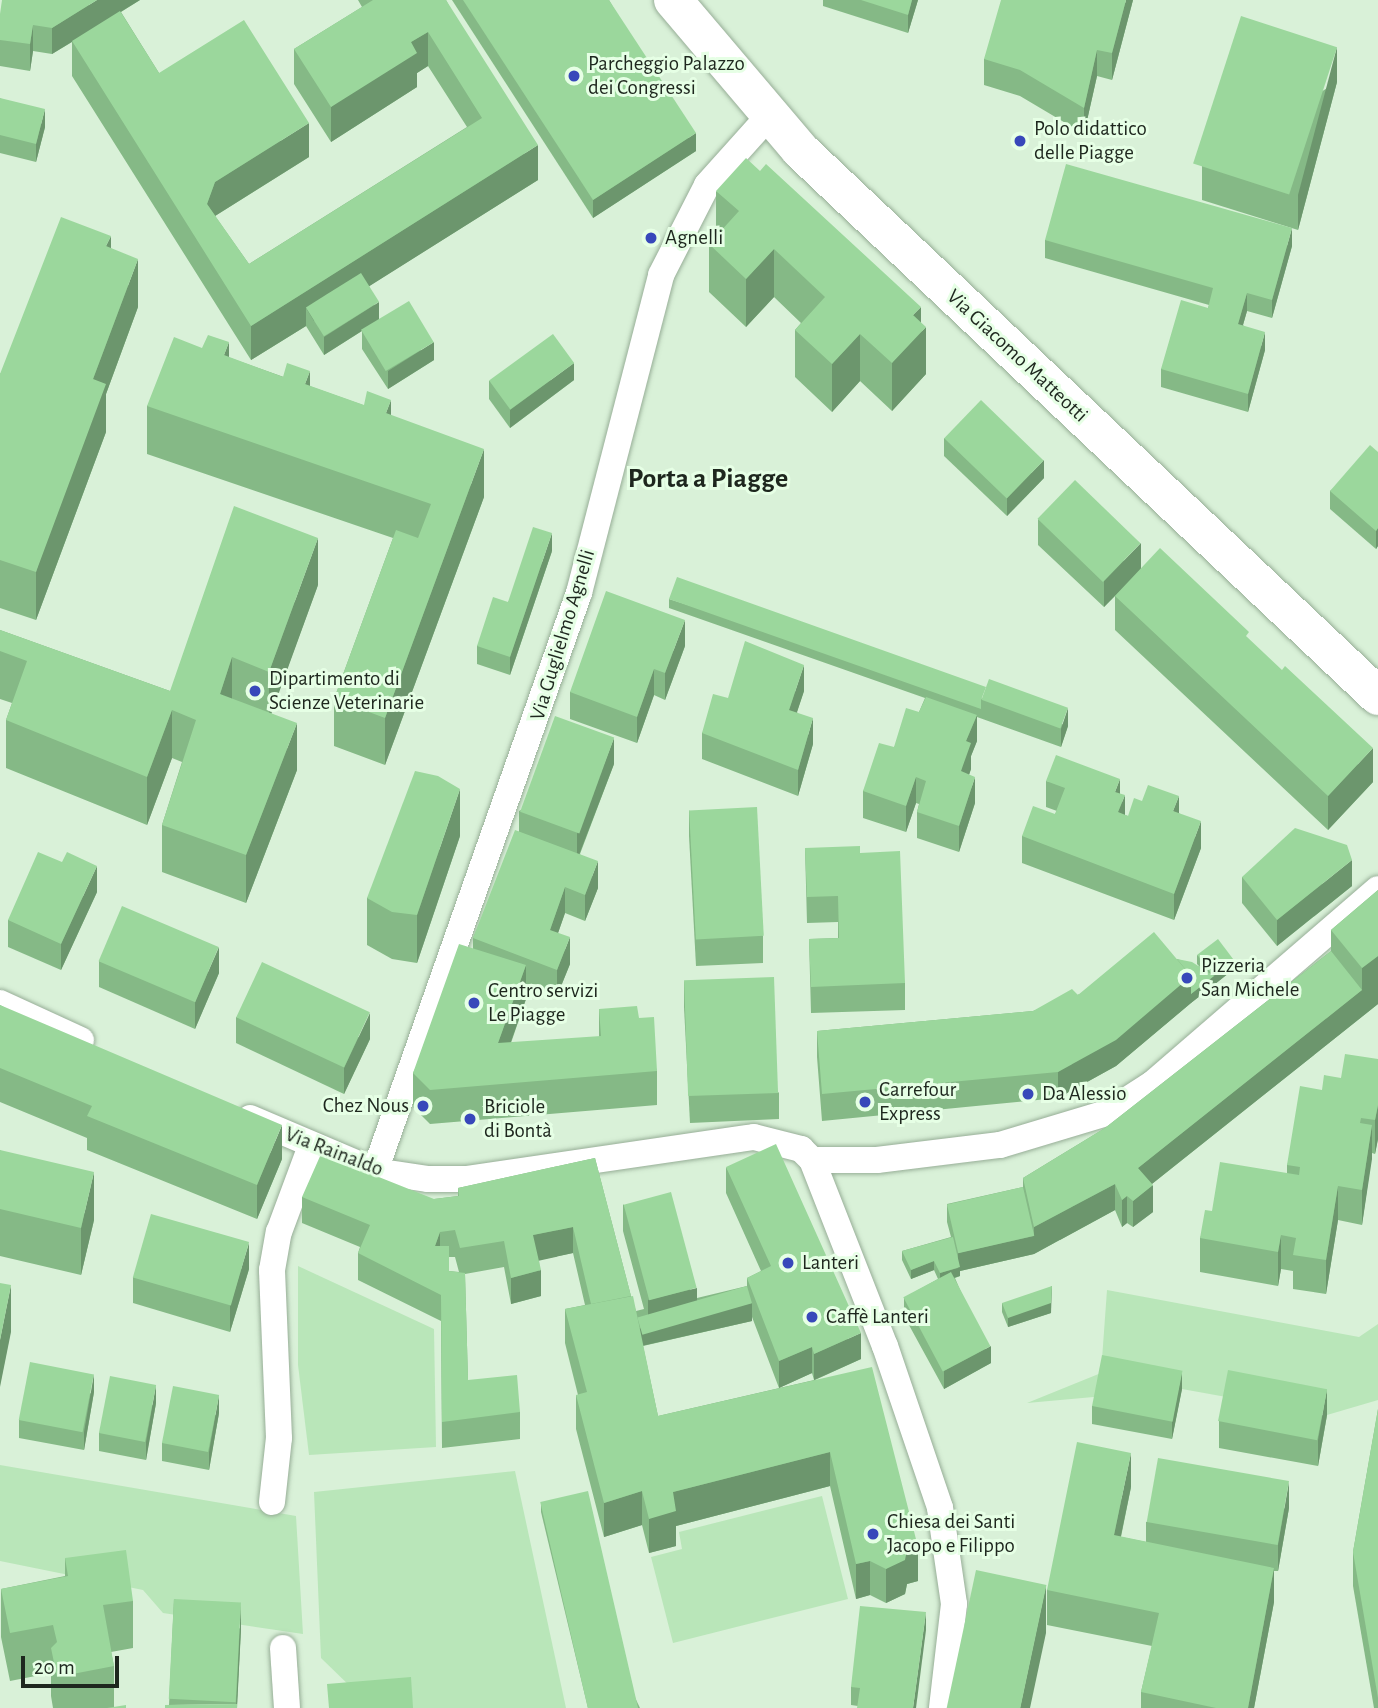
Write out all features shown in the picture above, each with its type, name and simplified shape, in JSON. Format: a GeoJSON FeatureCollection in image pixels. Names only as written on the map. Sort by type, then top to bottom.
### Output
{"type":"FeatureCollection","features":[{"type":"Feature","properties":{"kind":"main road","name":"Via Giacomo Matteotti"},"geometry":{"type":"LineString","coordinates":[[673,0],[769,116],[899,246],[1378,696]]}},
{"type":"Feature","properties":{"kind":"street","name":"Via Guglielmo Agnelli"},"geometry":{"type":"LineString","coordinates":[[375,1171],[579,593],[661,275],[707,186],[769,116]]}},
{"type":"Feature","properties":{"kind":"street"},"geometry":{"type":"LineString","coordinates":[[942,1708],[954,1604],[940,1508],[923,1447],[812,1160],[877,1160],[1000,1145],[1107,1113],[1153,1084],[1378,890]]}},
{"type":"Feature","properties":{"kind":"street"},"geometry":{"type":"LineString","coordinates":[[0,1003],[100,1049]]}},
{"type":"Feature","properties":{"kind":"street","name":"Via Rainaldo"},"geometry":{"type":"LineString","coordinates":[[224,1106],[311,1146],[375,1171],[466,1180],[754,1137],[795,1145],[812,1160]]}},
{"type":"Feature","properties":{"kind":"street"},"geometry":{"type":"LineString","coordinates":[[272,1502],[279,1438],[272,1270],[279,1232],[311,1146]]}},
{"type":"Feature","properties":{"kind":"street"},"geometry":{"type":"LineString","coordinates":[[284,1648],[286,1708]]}},
{"type":"Feature","properties":{"kind":"green space"},"geometry":{"type":"Polygon","coordinates":[[[298,1266],[434,1329],[436,1447],[309,1455],[298,1365],[298,1266]]]}},
{"type":"Feature","properties":{"kind":"green space"},"geometry":{"type":"Polygon","coordinates":[[[1107,1290],[1359,1337],[1378,1324],[1378,1400],[1327,1415],[1182,1389],[1027,1403],[1101,1373],[1107,1290]]]}},
{"type":"Feature","properties":{"kind":"green space"},"geometry":{"type":"Polygon","coordinates":[[[0,1465],[296,1516],[303,1634],[163,1613],[143,1590],[0,1561],[0,1465]]]}},
{"type":"Feature","properties":{"kind":"green space"},"geometry":{"type":"Polygon","coordinates":[[[515,1471],[566,1708],[411,1708],[356,1692],[321,1658],[314,1492],[515,1471]]]}},
{"type":"Feature","properties":{"kind":"green space"},"geometry":{"type":"Polygon","coordinates":[[[822,1496],[848,1599],[673,1643],[651,1557],[682,1549],[679,1532],[822,1496]]]}},
{"type":"Feature","properties":{"kind":"building"},"geometry":{"type":"Polygon","coordinates":[[[2,0],[97,0],[52,28],[33,25],[30,44],[0,40],[2,0]]]}},
{"type":"Feature","properties":{"kind":"building"},"geometry":{"type":"Polygon","coordinates":[[[373,0],[446,0],[538,145],[251,326],[72,41],[120,11],[159,73],[244,20],[309,123],[215,182],[207,204],[249,264],[482,118],[428,32],[411,42],[417,53],[331,107],[294,49],[373,0]]]}},
{"type":"Feature","properties":{"kind":"building","name":"Parcheggio Palazzo dei Congressi"},"geometry":{"type":"Polygon","coordinates":[[[463,0],[609,0],[696,133],[593,200],[463,0]]]}},
{"type":"Feature","properties":{"kind":"building"},"geometry":{"type":"Polygon","coordinates":[[[861,0],[912,0],[908,15],[861,0]]]}},
{"type":"Feature","properties":{"kind":"building","name":"Polo didattico delle Piagge"},"geometry":{"type":"Polygon","coordinates":[[[1001,0],[1126,0],[1112,53],[1097,50],[1084,108],[1020,70],[984,59],[1001,0]]]}},
{"type":"Feature","properties":{"kind":"building"},"geometry":{"type":"Polygon","coordinates":[[[1241,16],[1337,47],[1289,195],[1193,163],[1241,16]]]}},
{"type":"Feature","properties":{"kind":"building"},"geometry":{"type":"Polygon","coordinates":[[[0,98],[45,109],[36,144],[0,135],[0,98]]]}},
{"type":"Feature","properties":{"kind":"building"},"geometry":{"type":"Polygon","coordinates":[[[746,158],[760,171],[766,164],[921,307],[913,315],[926,327],[892,363],[860,334],[832,364],[795,330],[825,297],[774,249],[746,279],[709,244],[739,211],[716,191],[746,158]]]}},
{"type":"Feature","properties":{"kind":"building"},"geometry":{"type":"Polygon","coordinates":[[[1066,164],[1292,228],[1272,300],[1247,293],[1238,324],[1265,332],[1248,394],[1161,369],[1181,300],[1208,308],[1213,288],[1045,240],[1066,164]]]}},
{"type":"Feature","properties":{"kind":"building"},"geometry":{"type":"Polygon","coordinates":[[[61,217],[111,236],[106,246],[138,259],[93,379],[106,384],[36,572],[0,560],[0,374],[61,217]]]}},
{"type":"Feature","properties":{"kind":"building"},"geometry":{"type":"Polygon","coordinates":[[[361,273],[379,302],[324,336],[306,307],[361,273]]]}},
{"type":"Feature","properties":{"kind":"building"},"geometry":{"type":"Polygon","coordinates":[[[409,301],[434,342],[386,371],[361,330],[409,301]]]}},
{"type":"Feature","properties":{"kind":"building"},"geometry":{"type":"Polygon","coordinates":[[[553,334],[574,363],[510,410],[489,380],[553,334]]]}},
{"type":"Feature","properties":{"kind":"building"},"geometry":{"type":"Polygon","coordinates":[[[208,335],[229,342],[224,355],[283,377],[287,363],[310,371],[305,384],[364,405],[367,391],[391,400],[386,413],[484,449],[385,718],[334,699],[396,530],[418,538],[431,504],[147,406],[174,337],[202,348],[208,335]]]}},
{"type":"Feature","properties":{"kind":"building"},"geometry":{"type":"Polygon","coordinates":[[[981,400],[1044,460],[1007,499],[944,438],[981,400]]]}},
{"type":"Feature","properties":{"kind":"building"},"geometry":{"type":"Polygon","coordinates":[[[1370,445],[1378,452],[1376,531],[1330,491],[1370,445]]]}},
{"type":"Feature","properties":{"kind":"building"},"geometry":{"type":"Polygon","coordinates":[[[1075,480],[1140,543],[1103,582],[1037,519],[1075,480]]]}},
{"type":"Feature","properties":{"kind":"building"},"geometry":{"type":"Polygon","coordinates":[[[234,506],[318,538],[269,672],[232,657],[220,694],[297,723],[246,855],[162,825],[196,720],[172,710],[147,777],[6,720],[27,661],[0,651],[0,630],[170,691],[234,506]]]}},
{"type":"Feature","properties":{"kind":"building"},"geometry":{"type":"Polygon","coordinates":[[[533,527],[552,533],[510,657],[477,646],[493,597],[508,602],[533,527]]]}},
{"type":"Feature","properties":{"kind":"building"},"geometry":{"type":"Polygon","coordinates":[[[1160,548],[1249,632],[1246,636],[1282,670],[1285,666],[1373,748],[1328,796],[1115,596],[1160,548]]]}},
{"type":"Feature","properties":{"kind":"building"},"geometry":{"type":"Polygon","coordinates":[[[677,577],[986,687],[981,709],[669,599],[677,577]]]}},
{"type":"Feature","properties":{"kind":"building"},"geometry":{"type":"Polygon","coordinates":[[[606,591],[685,620],[665,673],[654,669],[637,717],[570,692],[606,591]]]}},
{"type":"Feature","properties":{"kind":"building"},"geometry":{"type":"Polygon","coordinates":[[[745,641],[804,665],[789,710],[813,718],[798,770],[702,733],[713,694],[728,698],[745,641]]]}},
{"type":"Feature","properties":{"kind":"building"},"geometry":{"type":"Polygon","coordinates":[[[989,679],[1068,708],[1060,728],[981,700],[989,679]]]}},
{"type":"Feature","properties":{"kind":"building"},"geometry":{"type":"Polygon","coordinates":[[[926,697],[977,715],[966,741],[971,743],[961,771],[975,777],[959,826],[917,812],[926,781],[916,777],[906,806],[863,791],[879,743],[894,747],[906,708],[919,712],[926,697]]]}},
{"type":"Feature","properties":{"kind":"building"},"geometry":{"type":"Polygon","coordinates":[[[555,716],[614,738],[579,833],[520,812],[555,716]]]}},
{"type":"Feature","properties":{"kind":"building"},"geometry":{"type":"Polygon","coordinates":[[[1056,755],[1120,779],[1115,792],[1125,795],[1118,812],[1128,816],[1134,798],[1142,801],[1148,785],[1179,796],[1173,811],[1201,821],[1174,894],[1022,836],[1033,806],[1055,814],[1065,788],[1046,781],[1056,755]]]}},
{"type":"Feature","properties":{"kind":"building"},"geometry":{"type":"Polygon","coordinates":[[[415,771],[438,776],[460,789],[417,915],[392,912],[367,898],[415,771]]]}},
{"type":"Feature","properties":{"kind":"building"},"geometry":{"type":"Polygon","coordinates":[[[757,807],[764,936],[696,939],[689,811],[757,807]]]}},
{"type":"Feature","properties":{"kind":"building"},"geometry":{"type":"Polygon","coordinates":[[[1295,828],[1347,845],[1352,860],[1277,920],[1242,877],[1295,828]]]}},
{"type":"Feature","properties":{"kind":"building"},"geometry":{"type":"Polygon","coordinates":[[[515,830],[598,861],[585,895],[565,887],[550,930],[570,937],[557,970],[473,938],[515,830]]]}},
{"type":"Feature","properties":{"kind":"building"},"geometry":{"type":"Polygon","coordinates":[[[860,846],[860,853],[900,851],[905,983],[811,987],[809,939],[839,938],[838,896],[807,897],[805,848],[860,846]]]}},
{"type":"Feature","properties":{"kind":"building"},"geometry":{"type":"Polygon","coordinates":[[[38,852],[62,862],[67,852],[97,866],[61,944],[8,920],[38,852]]]}},
{"type":"Feature","properties":{"kind":"building"},"geometry":{"type":"Polygon","coordinates":[[[1378,890],[1378,956],[1362,968],[1331,930],[1378,890]]]}},
{"type":"Feature","properties":{"kind":"building"},"geometry":{"type":"Polygon","coordinates":[[[122,906],[219,947],[195,1002],[99,961],[122,906]]]}},
{"type":"Feature","properties":{"kind":"building"},"geometry":{"type":"Polygon","coordinates":[[[1154,932],[1191,976],[1116,1040],[1058,1072],[822,1094],[817,1031],[1033,1011],[1072,989],[1078,995],[1154,932]]]}},
{"type":"Feature","properties":{"kind":"building"},"geometry":{"type":"Polygon","coordinates":[[[1218,939],[1234,960],[1213,975],[1197,955],[1218,939]]]}},
{"type":"Feature","properties":{"kind":"building"},"geometry":{"type":"Polygon","coordinates":[[[459,944],[526,965],[498,1043],[601,1036],[599,1009],[637,1006],[639,1018],[654,1017],[657,1071],[430,1090],[413,1073],[459,944]]]}},
{"type":"Feature","properties":{"kind":"building"},"geometry":{"type":"Polygon","coordinates":[[[1331,951],[1362,990],[1138,1168],[1153,1185],[1133,1201],[1127,1196],[1122,1200],[1115,1184],[1034,1227],[1023,1178],[1105,1128],[1331,951]]]}},
{"type":"Feature","properties":{"kind":"building"},"geometry":{"type":"Polygon","coordinates":[[[1177,959],[1192,962],[1214,976],[1191,994],[1191,976],[1177,959]]]}},
{"type":"Feature","properties":{"kind":"building"},"geometry":{"type":"Polygon","coordinates":[[[262,962],[370,1012],[344,1068],[236,1017],[262,962]]]}},
{"type":"Feature","properties":{"kind":"building"},"geometry":{"type":"Polygon","coordinates":[[[774,977],[778,1093],[688,1096],[684,980],[774,977]]]}},
{"type":"Feature","properties":{"kind":"building"},"geometry":{"type":"Polygon","coordinates":[[[0,1005],[282,1125],[257,1185],[87,1116],[92,1106],[0,1068],[0,1005]]]}},
{"type":"Feature","properties":{"kind":"building"},"geometry":{"type":"Polygon","coordinates":[[[1345,1054],[1378,1059],[1378,1105],[1375,1120],[1361,1118],[1360,1123],[1372,1125],[1362,1190],[1338,1186],[1326,1260],[1293,1255],[1296,1238],[1281,1235],[1278,1252],[1200,1238],[1205,1210],[1212,1211],[1220,1162],[1299,1175],[1300,1167],[1287,1165],[1300,1086],[1322,1090],[1324,1075],[1341,1078],[1345,1054]]]}},
{"type":"Feature","properties":{"kind":"building"},"geometry":{"type":"Polygon","coordinates":[[[776,1144],[861,1333],[814,1354],[812,1347],[779,1361],[747,1278],[771,1266],[726,1167],[776,1144]]]}},
{"type":"Feature","properties":{"kind":"building"},"geometry":{"type":"Polygon","coordinates":[[[0,1150],[94,1172],[81,1228],[0,1209],[0,1150]]]}},
{"type":"Feature","properties":{"kind":"building"},"geometry":{"type":"Polygon","coordinates":[[[321,1154],[434,1199],[459,1196],[458,1188],[595,1158],[631,1296],[591,1304],[573,1227],[533,1235],[541,1270],[511,1278],[504,1241],[460,1248],[455,1230],[440,1232],[435,1246],[449,1246],[449,1271],[465,1273],[468,1380],[517,1375],[520,1412],[442,1422],[441,1295],[358,1253],[370,1225],[302,1197],[321,1154]]]}},
{"type":"Feature","properties":{"kind":"building"},"geometry":{"type":"Polygon","coordinates":[[[1023,1187],[1034,1236],[958,1253],[947,1205],[1023,1187]]]}},
{"type":"Feature","properties":{"kind":"building"},"geometry":{"type":"Polygon","coordinates":[[[671,1192],[697,1288],[649,1300],[624,1205],[671,1192]]]}},
{"type":"Feature","properties":{"kind":"building"},"geometry":{"type":"Polygon","coordinates":[[[151,1214],[249,1242],[231,1306],[133,1277],[151,1214]]]}},
{"type":"Feature","properties":{"kind":"building"},"geometry":{"type":"Polygon","coordinates":[[[953,1237],[960,1267],[940,1273],[934,1261],[911,1270],[902,1251],[953,1237]]]}},
{"type":"Feature","properties":{"kind":"building"},"geometry":{"type":"Polygon","coordinates":[[[951,1272],[990,1346],[943,1372],[903,1297],[951,1272]]]}},
{"type":"Feature","properties":{"kind":"building"},"geometry":{"type":"Polygon","coordinates":[[[0,1283],[11,1285],[0,1340],[0,1283]]]}},
{"type":"Feature","properties":{"kind":"building"},"geometry":{"type":"Polygon","coordinates":[[[747,1286],[752,1303],[642,1335],[637,1317],[747,1286]]]}},
{"type":"Feature","properties":{"kind":"building"},"geometry":{"type":"Polygon","coordinates":[[[1052,1286],[1051,1303],[1008,1318],[1002,1303],[1052,1286]]]}},
{"type":"Feature","properties":{"kind":"building"},"geometry":{"type":"Polygon","coordinates":[[[633,1296],[658,1416],[872,1367],[918,1547],[907,1550],[905,1560],[886,1569],[870,1561],[856,1564],[830,1452],[673,1492],[676,1511],[649,1519],[642,1491],[604,1503],[576,1395],[587,1392],[565,1309],[633,1296]]]}},
{"type":"Feature","properties":{"kind":"building"},"geometry":{"type":"Polygon","coordinates":[[[1102,1355],[1182,1371],[1173,1422],[1092,1406],[1102,1355]]]}},
{"type":"Feature","properties":{"kind":"building"},"geometry":{"type":"Polygon","coordinates":[[[30,1362],[94,1374],[83,1432],[19,1420],[30,1362]]]}},
{"type":"Feature","properties":{"kind":"building"},"geometry":{"type":"Polygon","coordinates":[[[1228,1370],[1327,1389],[1317,1440],[1218,1421],[1228,1370]]]}},
{"type":"Feature","properties":{"kind":"building"},"geometry":{"type":"Polygon","coordinates":[[[110,1376],[156,1385],[145,1442],[99,1433],[110,1376]]]}},
{"type":"Feature","properties":{"kind":"building"},"geometry":{"type":"Polygon","coordinates":[[[173,1386],[219,1395],[208,1452],[162,1443],[173,1386]]]}},
{"type":"Feature","properties":{"kind":"building"},"geometry":{"type":"Polygon","coordinates":[[[1378,1409],[1378,1698],[1353,1552],[1378,1409]]]}},
{"type":"Feature","properties":{"kind":"building"},"geometry":{"type":"Polygon","coordinates":[[[1077,1442],[1131,1453],[1114,1535],[1274,1568],[1248,1708],[1216,1708],[1141,1692],[1159,1613],[1047,1590],[1077,1442]]]}},
{"type":"Feature","properties":{"kind":"building"},"geometry":{"type":"Polygon","coordinates":[[[1158,1458],[1289,1481],[1278,1545],[1147,1522],[1158,1458]]]}},
{"type":"Feature","properties":{"kind":"building"},"geometry":{"type":"Polygon","coordinates":[[[588,1491],[638,1708],[588,1708],[540,1502],[588,1491]]]}},
{"type":"Feature","properties":{"kind":"building"},"geometry":{"type":"Polygon","coordinates":[[[126,1550],[133,1601],[103,1605],[114,1666],[57,1677],[51,1648],[57,1642],[53,1625],[10,1633],[1,1589],[68,1576],[65,1558],[126,1550]]]}},
{"type":"Feature","properties":{"kind":"building"},"geometry":{"type":"Polygon","coordinates":[[[976,1570],[1046,1585],[1020,1708],[947,1708],[976,1570]]]}},
{"type":"Feature","properties":{"kind":"building"},"geometry":{"type":"Polygon","coordinates":[[[174,1599],[241,1603],[236,1702],[169,1699],[174,1599]]]}},
{"type":"Feature","properties":{"kind":"building"},"geometry":{"type":"Polygon","coordinates":[[[860,1606],[926,1612],[913,1708],[857,1708],[860,1688],[851,1687],[860,1606]]]}},
{"type":"Feature","properties":{"kind":"building"},"geometry":{"type":"Polygon","coordinates":[[[411,1677],[413,1708],[329,1708],[327,1684],[411,1677]]]}},
{"type":"Feature","properties":{"kind":"building"},"geometry":{"type":"Polygon","coordinates":[[[237,1704],[237,1708],[165,1708],[165,1705],[237,1704]]]}},
{"type":"Feature","properties":{"kind":"place","name":"Parcheggio Palazzo dei Congressi"},"geometry":{"type":"Point","coordinates":[574,76]}},
{"type":"Feature","properties":{"kind":"place","name":"Polo didattico delle Piagge"},"geometry":{"type":"Point","coordinates":[1020,141]}},
{"type":"Feature","properties":{"kind":"place","name":"Agnelli"},"geometry":{"type":"Point","coordinates":[651,238]}},
{"type":"Feature","properties":{"kind":"place","name":"Dipartimento di Scienze Veterinarie"},"geometry":{"type":"Point","coordinates":[255,691]}},
{"type":"Feature","properties":{"kind":"place","name":"Pizzeria San Michele"},"geometry":{"type":"Point","coordinates":[1187,978]}},
{"type":"Feature","properties":{"kind":"place","name":"Centro servizi Le Piagge"},"geometry":{"type":"Point","coordinates":[474,1003]}},
{"type":"Feature","properties":{"kind":"place","name":"Da Alessio"},"geometry":{"type":"Point","coordinates":[1028,1094]}},
{"type":"Feature","properties":{"kind":"place","name":"Carrefour Express"},"geometry":{"type":"Point","coordinates":[865,1102]}},
{"type":"Feature","properties":{"kind":"place","name":"Chez Nous"},"geometry":{"type":"Point","coordinates":[423,1106]}},
{"type":"Feature","properties":{"kind":"place","name":"Briciole di Bontà"},"geometry":{"type":"Point","coordinates":[470,1119]}},
{"type":"Feature","properties":{"kind":"place","name":"Lanteri"},"geometry":{"type":"Point","coordinates":[788,1263]}},
{"type":"Feature","properties":{"kind":"place","name":"Caffè Lanteri"},"geometry":{"type":"Point","coordinates":[812,1317]}},
{"type":"Feature","properties":{"kind":"place","name":"Chiesa dei Santi Jacopo e Filippo"},"geometry":{"type":"Point","coordinates":[873,1534]}},
{"type":"Feature","properties":{"kind":"district","name":"Porta a Piagge"},"geometry":{"type":"Point","coordinates":[708,479]}}]}
